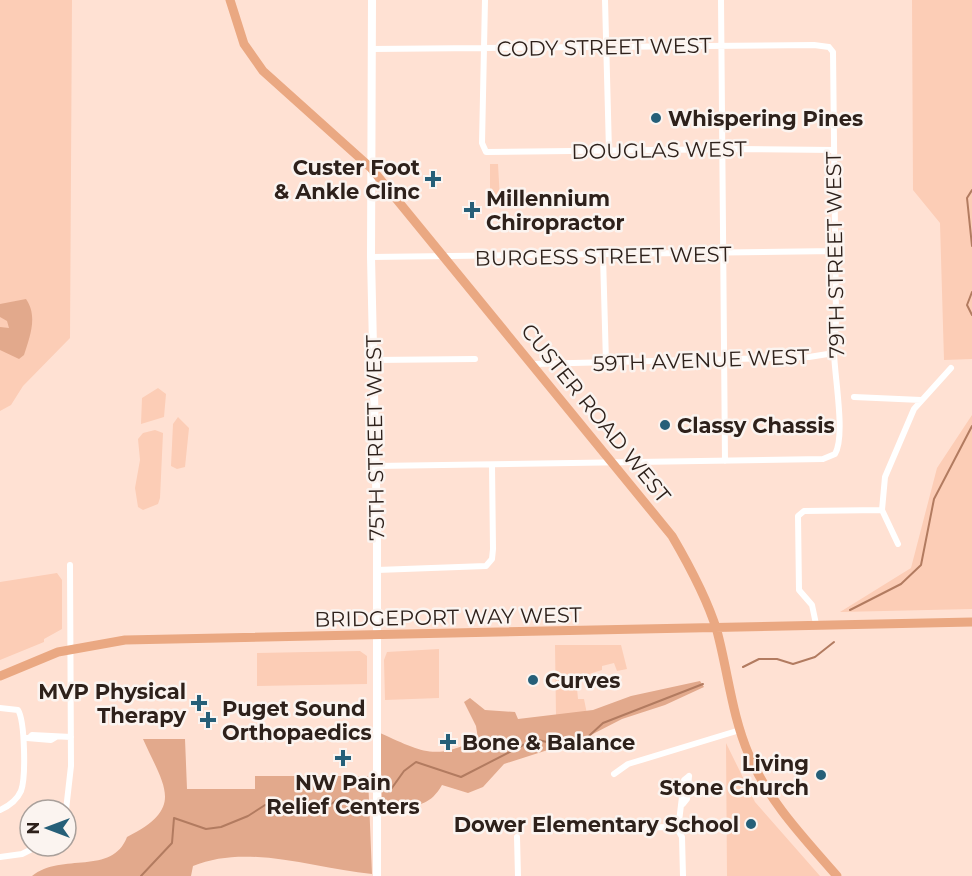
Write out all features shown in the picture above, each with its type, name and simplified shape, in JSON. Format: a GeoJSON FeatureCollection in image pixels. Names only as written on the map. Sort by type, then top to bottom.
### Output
{"type":"FeatureCollection","features":[{"type":"Feature","properties":{"kind":"main road","name":"CUSTER ROAD WEST"},"geometry":{"type":"LineString","coordinates":[[230,0],[237,29],[251,57],[262,71],[371,168],[672,536],[686,560],[716,629],[740,730],[764,785],[785,816],[837,876]]}},
{"type":"Feature","properties":{"kind":"main road","name":"BRIDGEPORT WAY WEST"},"geometry":{"type":"LineString","coordinates":[[0,676],[40,658],[73,648],[124,640],[972,622]]}},
{"type":"Feature","properties":{"kind":"street","name":"75TH STREET WEST"},"geometry":{"type":"LineString","coordinates":[[372,0],[371,257],[376,466],[377,876]]}},
{"type":"Feature","properties":{"kind":"street"},"geometry":{"type":"LineString","coordinates":[[484,48],[485,0]]}},
{"type":"Feature","properties":{"kind":"street"},"geometry":{"type":"LineString","coordinates":[[605,0],[609,151]]}},
{"type":"Feature","properties":{"kind":"street"},"geometry":{"type":"LineString","coordinates":[[376,466],[725,461],[722,0]]}},
{"type":"Feature","properties":{"kind":"street","name":"CODY STREET WEST"},"geometry":{"type":"LineString","coordinates":[[372,49],[826,46],[832,52]]}},
{"type":"Feature","properties":{"kind":"street","name":"DOUGLAS WEST"},"geometry":{"type":"LineString","coordinates":[[484,48],[482,143],[484,151],[495,153],[834,150]]}},
{"type":"Feature","properties":{"kind":"street","name":"79TH STREET WEST"},"geometry":{"type":"LineString","coordinates":[[725,461],[814,460],[833,455],[839,442],[837,372],[834,353],[832,52]]}},
{"type":"Feature","properties":{"kind":"street","name":"BURGESS STREET WEST"},"geometry":{"type":"LineString","coordinates":[[371,257],[722,255],[835,251]]}},
{"type":"Feature","properties":{"kind":"street"},"geometry":{"type":"LineString","coordinates":[[603,256],[606,363]]}},
{"type":"Feature","properties":{"kind":"street","name":"59TH AVENUE WEST"},"geometry":{"type":"LineString","coordinates":[[532,364],[809,357],[834,353]]}},
{"type":"Feature","properties":{"kind":"street"},"geometry":{"type":"LineString","coordinates":[[374,360],[475,359]]}},
{"type":"Feature","properties":{"kind":"street"},"geometry":{"type":"LineString","coordinates":[[898,544],[882,510],[885,477],[907,422],[921,400],[951,368]]}},
{"type":"Feature","properties":{"kind":"street"},"geometry":{"type":"LineString","coordinates":[[854,397],[921,400]]}},
{"type":"Feature","properties":{"kind":"street"},"geometry":{"type":"LineString","coordinates":[[377,570],[481,567],[490,562],[493,549],[492,465]]}},
{"type":"Feature","properties":{"kind":"street"},"geometry":{"type":"LineString","coordinates":[[816,624],[812,605],[799,590],[798,518],[804,511],[882,510]]}},
{"type":"Feature","properties":{"kind":"street"},"geometry":{"type":"LineString","coordinates":[[68,798],[73,648],[70,565]]}},
{"type":"Feature","properties":{"kind":"street"},"geometry":{"type":"LineString","coordinates":[[0,708],[18,710],[23,720],[26,738],[22,787],[16,798],[2,810]]}},
{"type":"Feature","properties":{"kind":"street"},"geometry":{"type":"LineString","coordinates":[[614,774],[628,764],[740,730]]}},
{"type":"Feature","properties":{"kind":"street"},"geometry":{"type":"LineString","coordinates":[[26,738],[32,735],[71,736]]}},
{"type":"Feature","properties":{"kind":"street"},"geometry":{"type":"LineString","coordinates":[[683,804],[678,830],[682,837],[683,876]]}},
{"type":"Feature","properties":{"kind":"street"},"geometry":{"type":"LineString","coordinates":[[634,828],[668,827],[678,830]]}},
{"type":"Feature","properties":{"kind":"street"},"geometry":{"type":"LineString","coordinates":[[517,837],[518,876]]}},
{"type":"Feature","properties":{"kind":"street"},"geometry":{"type":"LineString","coordinates":[[0,857],[18,853]]}},
{"type":"Feature","properties":{"kind":"shaded area"},"geometry":{"type":"Polygon","coordinates":[[[0,0],[72,0],[70,338],[23,386],[11,405],[0,411],[0,0]]]}},
{"type":"Feature","properties":{"kind":"shaded area"},"geometry":{"type":"Polygon","coordinates":[[[912,0],[972,0],[972,359],[944,360],[940,223],[913,190],[912,0]]]}},
{"type":"Feature","properties":{"kind":"shaded area"},"geometry":{"type":"Polygon","coordinates":[[[490,164],[498,164],[500,200],[518,201],[518,206],[490,206],[490,164]]]}},
{"type":"Feature","properties":{"kind":"shaded area"},"geometry":{"type":"Polygon","coordinates":[[[26,299],[32,312],[32,326],[24,355],[19,359],[0,350],[0,327],[9,328],[7,321],[0,317],[0,304],[26,299]]]}},
{"type":"Feature","properties":{"kind":"shaded area"},"geometry":{"type":"Polygon","coordinates":[[[158,388],[166,394],[164,417],[141,424],[142,398],[158,388]]]}},
{"type":"Feature","properties":{"kind":"shaded area"},"geometry":{"type":"Polygon","coordinates":[[[972,415],[972,609],[840,612],[911,568],[937,468],[972,415]]]}},
{"type":"Feature","properties":{"kind":"shaded area"},"geometry":{"type":"Polygon","coordinates":[[[178,417],[189,428],[185,467],[177,469],[171,466],[173,424],[178,417]]]}},
{"type":"Feature","properties":{"kind":"shaded area"},"geometry":{"type":"Polygon","coordinates":[[[155,430],[163,433],[160,498],[158,504],[143,510],[138,507],[135,488],[140,460],[138,439],[143,433],[155,430]]]}},
{"type":"Feature","properties":{"kind":"shaded area"},"geometry":{"type":"Polygon","coordinates":[[[57,573],[62,580],[62,629],[44,639],[44,642],[0,660],[0,582],[57,573]]]}},
{"type":"Feature","properties":{"kind":"shaded area"},"geometry":{"type":"Polygon","coordinates":[[[555,645],[621,645],[627,669],[617,671],[614,663],[602,666],[602,670],[576,678],[578,699],[584,699],[587,714],[556,715],[555,645]]]}},
{"type":"Feature","properties":{"kind":"shaded area"},"geometry":{"type":"Polygon","coordinates":[[[439,649],[439,698],[385,700],[384,660],[387,652],[439,649]]]}},
{"type":"Feature","properties":{"kind":"shaded area"},"geometry":{"type":"Polygon","coordinates":[[[360,651],[367,656],[367,684],[257,686],[257,653],[360,651]]]}},
{"type":"Feature","properties":{"kind":"shaded area"},"geometry":{"type":"Polygon","coordinates":[[[700,681],[704,687],[665,705],[622,719],[585,738],[504,764],[483,787],[468,793],[442,785],[424,803],[409,806],[382,806],[380,733],[418,749],[439,752],[463,746],[478,739],[476,726],[464,702],[470,698],[485,710],[515,712],[518,719],[593,710],[631,696],[700,681]]]}},
{"type":"Feature","properties":{"kind":"shaded area"},"geometry":{"type":"Polygon","coordinates":[[[143,739],[185,739],[187,789],[255,789],[255,776],[368,776],[372,874],[259,857],[236,857],[193,866],[191,876],[32,876],[57,865],[98,860],[110,856],[120,849],[127,837],[157,816],[163,806],[165,796],[163,784],[143,739]]]}},
{"type":"Feature","properties":{"kind":"shaded area","name":"Dower Elementary School"},"geometry":{"type":"Polygon","coordinates":[[[726,743],[755,802],[820,876],[727,876],[726,743]]]}},
{"type":"Feature","properties":{"kind":"waterway"},"geometry":{"type":"LineString","coordinates":[[972,190],[967,198],[972,246]]}},
{"type":"Feature","properties":{"kind":"waterway"},"geometry":{"type":"LineString","coordinates":[[972,292],[967,305],[972,315]]}},
{"type":"Feature","properties":{"kind":"waterway"},"geometry":{"type":"LineString","coordinates":[[850,610],[901,584],[921,565],[934,499],[972,426]]}},
{"type":"Feature","properties":{"kind":"waterway"},"geometry":{"type":"LineString","coordinates":[[743,667],[759,659],[777,659],[793,664],[815,657],[834,642]]}},
{"type":"Feature","properties":{"kind":"waterway"},"geometry":{"type":"LineString","coordinates":[[389,792],[404,771],[416,762],[461,777],[535,739],[577,747],[603,723],[703,684]]}},
{"type":"Feature","properties":{"kind":"waterway"},"geometry":{"type":"LineString","coordinates":[[141,876],[172,843],[174,818],[206,829],[221,827],[248,816],[265,805],[299,809],[316,804],[326,808],[338,799],[362,803]]}},
{"type":"Feature","properties":{"kind":"place","name":"Whispering Pines"},"geometry":{"type":"Point","coordinates":[656,118]}},
{"type":"Feature","properties":{"kind":"place","name":"Custer Foot & Ankle Clinc"},"geometry":{"type":"Point","coordinates":[433,179]}},
{"type":"Feature","properties":{"kind":"place","name":"Millennium Chiropractor"},"geometry":{"type":"Point","coordinates":[472,210]}},
{"type":"Feature","properties":{"kind":"place","name":"Classy Chassis"},"geometry":{"type":"Point","coordinates":[665,425]}},
{"type":"Feature","properties":{"kind":"place","name":"Curves"},"geometry":{"type":"Point","coordinates":[533,680]}},
{"type":"Feature","properties":{"kind":"place","name":"MVP Physical Therapy"},"geometry":{"type":"Point","coordinates":[199,703]}},
{"type":"Feature","properties":{"kind":"place","name":"Puget Sound Orthopaedics"},"geometry":{"type":"Point","coordinates":[208,720]}},
{"type":"Feature","properties":{"kind":"place","name":"Bone & Balance"},"geometry":{"type":"Point","coordinates":[448,742]}},
{"type":"Feature","properties":{"kind":"place","name":"NW Pain Relief Centers"},"geometry":{"type":"Point","coordinates":[343,758]}},
{"type":"Feature","properties":{"kind":"place","name":"Living Stone Church"},"geometry":{"type":"Point","coordinates":[821,775]}},
{"type":"Feature","properties":{"kind":"place","name":"Dower Elementary School"},"geometry":{"type":"Point","coordinates":[751,824]}}]}
